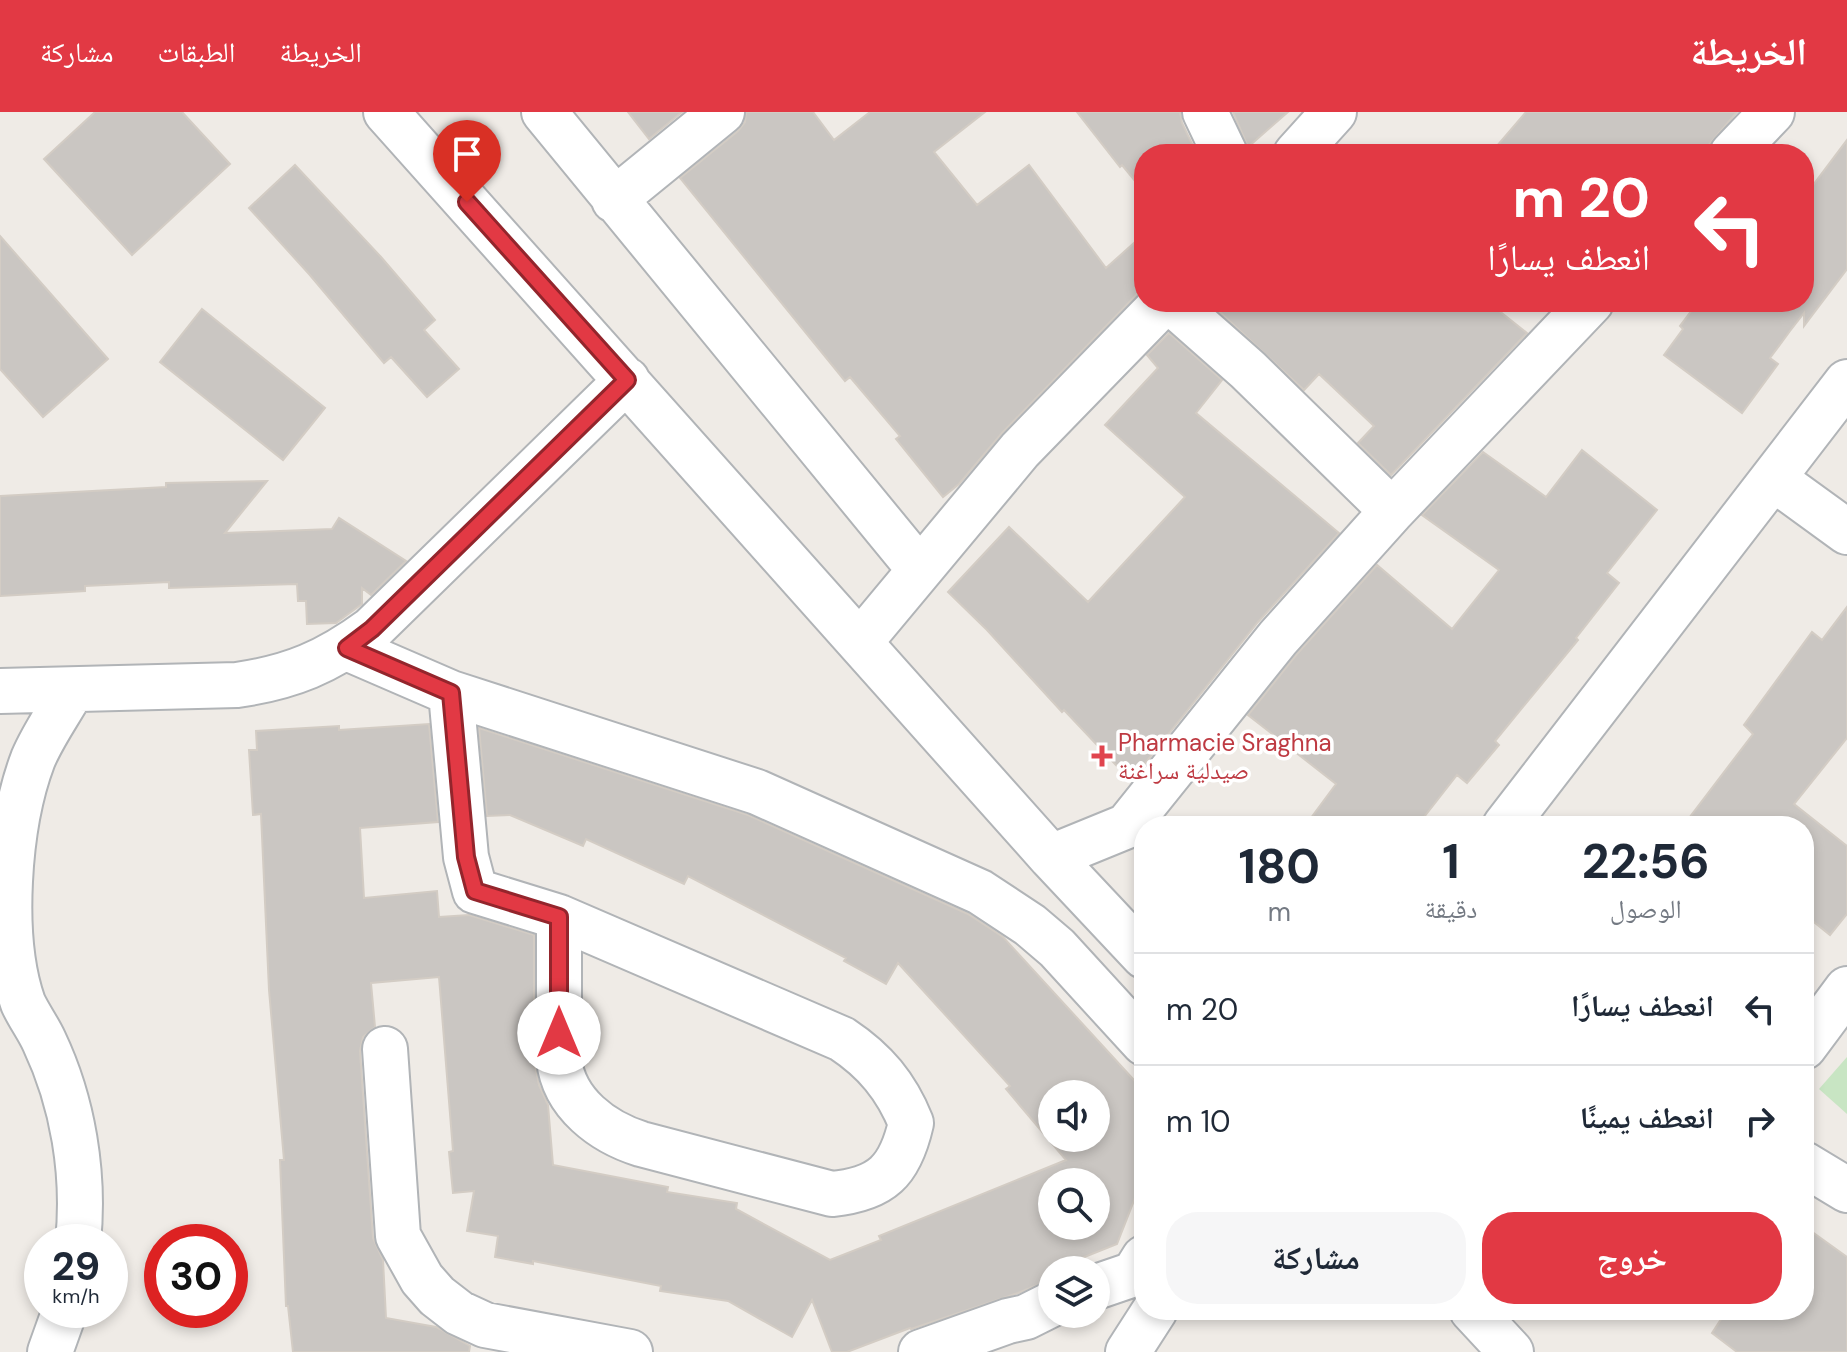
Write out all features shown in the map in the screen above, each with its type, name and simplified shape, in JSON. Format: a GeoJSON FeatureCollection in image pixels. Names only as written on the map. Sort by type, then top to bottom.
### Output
{"type":"FeatureCollection","features":[{"type":"Feature","properties":{"kind":"street"},"geometry":{"type":"LineString","coordinates":[[386,112],[1051,857],[1134,945]]}},
{"type":"Feature","properties":{"kind":"street"},"geometry":{"type":"LineString","coordinates":[[544,112],[920,570]]}},
{"type":"Feature","properties":{"kind":"street"},"geometry":{"type":"LineString","coordinates":[[614,200],[722,112]]}},
{"type":"Feature","properties":{"kind":"street"},"geometry":{"type":"LineString","coordinates":[[1205,112],[1220,144]]}},
{"type":"Feature","properties":{"kind":"street"},"geometry":{"type":"LineString","coordinates":[[1305,144],[1334,112]]}},
{"type":"Feature","properties":{"kind":"street"},"geometry":{"type":"LineString","coordinates":[[1742,144],[1772,112]]}},
{"type":"Feature","properties":{"kind":"street"},"geometry":{"type":"LineString","coordinates":[[860,642],[1020,450],[1154,312]]}},
{"type":"Feature","properties":{"kind":"street"},"geometry":{"type":"LineString","coordinates":[[1182,312],[1248,370],[1392,511]]}},
{"type":"Feature","properties":{"kind":"street"},"geometry":{"type":"LineString","coordinates":[[1135,816],[1278,638],[1392,511],[1581,312]]}},
{"type":"Feature","properties":{"kind":"street"},"geometry":{"type":"LineString","coordinates":[[0,691],[237,685],[272,680],[305,670],[347,648],[372,629],[627,380]]}},
{"type":"Feature","properties":{"kind":"street"},"geometry":{"type":"LineString","coordinates":[[1513,816],[1847,382]]}},
{"type":"Feature","properties":{"kind":"street"},"geometry":{"type":"LineString","coordinates":[[1774,479],[1847,532]]}},
{"type":"Feature","properties":{"kind":"street"},"geometry":{"type":"LineString","coordinates":[[347,648],[451,693],[757,792],[980,892],[1030,925],[1057,948],[1134,1032]]}},
{"type":"Feature","properties":{"kind":"street"},"geometry":{"type":"LineString","coordinates":[[72,690],[34,757],[20,801],[7,886],[8,925],[22,1002],[44,1042],[61,1085],[73,1129],[79,1175],[78,1224]]}},
{"type":"Feature","properties":{"kind":"street"},"geometry":{"type":"LineString","coordinates":[[451,693],[466,857],[475,891],[559,917],[842,1039],[866,1055],[901,1098],[911,1123],[894,1169],[876,1183],[855,1192],[832,1194],[641,1144],[621,1138],[602,1127],[585,1113],[574,1098],[559,1062],[559,917]]}},
{"type":"Feature","properties":{"kind":"street"},"geometry":{"type":"LineString","coordinates":[[1051,857],[1127,826],[1134,817]]}},
{"type":"Feature","properties":{"kind":"street"},"geometry":{"type":"LineString","coordinates":[[1814,1035],[1843,1002]]}},
{"type":"Feature","properties":{"kind":"street"},"geometry":{"type":"LineString","coordinates":[[385,1049],[398,1236],[422,1279],[459,1313],[485,1325],[630,1352]]}},
{"type":"Feature","properties":{"kind":"street"},"geometry":{"type":"LineString","coordinates":[[1814,1170],[1847,1190]]}},
{"type":"Feature","properties":{"kind":"street"},"geometry":{"type":"LineString","coordinates":[[1110,1282],[1134,1274]]}},
{"type":"Feature","properties":{"kind":"street"},"geometry":{"type":"LineString","coordinates":[[921,1352],[1038,1311]]}},
{"type":"Feature","properties":{"kind":"street"},"geometry":{"type":"LineString","coordinates":[[1128,1352],[1149,1320]]}},
{"type":"Feature","properties":{"kind":"street"},"geometry":{"type":"LineString","coordinates":[[1481,1320],[1511,1352]]}},
{"type":"Feature","properties":{"kind":"street"},"geometry":{"type":"LineString","coordinates":[[50,1352],[59,1328]]}},
{"type":"Feature","properties":{"kind":"green space"},"geometry":{"type":"Polygon","coordinates":[[[1847,1057],[1847,1114],[1819,1089],[1847,1057]]]}},
{"type":"Feature","properties":{"kind":"building"},"geometry":{"type":"Polygon","coordinates":[[[95,112],[182,112],[230,164],[132,255],[44,159],[95,112]]]}},
{"type":"Feature","properties":{"kind":"building"},"geometry":{"type":"Polygon","coordinates":[[[628,112],[682,112],[649,139],[628,112]]]}},
{"type":"Feature","properties":{"kind":"building"},"geometry":{"type":"Polygon","coordinates":[[[746,112],[813,112],[834,140],[870,112],[985,112],[934,152],[977,205],[1029,165],[1106,268],[1134,243],[1134,297],[1002,433],[959,484],[943,497],[896,439],[900,436],[850,377],[845,381],[680,178],[745,122],[746,112]]]}},
{"type":"Feature","properties":{"kind":"building"},"geometry":{"type":"Polygon","coordinates":[[[1077,112],[1180,112],[1192,144],[1134,144],[1134,180],[1122,165],[1120,167],[1077,112]]]}},
{"type":"Feature","properties":{"kind":"building"},"geometry":{"type":"Polygon","coordinates":[[[1233,112],[1288,112],[1251,144],[1247,144],[1233,112]]]}},
{"type":"Feature","properties":{"kind":"building"},"geometry":{"type":"Polygon","coordinates":[[[1526,112],[1737,112],[1710,144],[1499,144],[1526,112]]]}},
{"type":"Feature","properties":{"kind":"building"},"geometry":{"type":"Polygon","coordinates":[[[1847,140],[1847,269],[1804,326],[1804,313],[1770,358],[1778,364],[1742,413],[1664,355],[1683,329],[1680,326],[1690,312],[1814,312],[1814,184],[1847,140]]]}},
{"type":"Feature","properties":{"kind":"building"},"geometry":{"type":"Polygon","coordinates":[[[295,165],[435,320],[424,330],[459,369],[427,397],[391,357],[384,363],[249,208],[295,165]]]}},
{"type":"Feature","properties":{"kind":"building"},"geometry":{"type":"Polygon","coordinates":[[[0,236],[108,359],[43,417],[0,369],[0,236]]]}},
{"type":"Feature","properties":{"kind":"building"},"geometry":{"type":"Polygon","coordinates":[[[202,309],[325,408],[283,460],[160,362],[202,309]]]}},
{"type":"Feature","properties":{"kind":"building"},"geometry":{"type":"Polygon","coordinates":[[[1220,312],[1501,312],[1527,333],[1391,475],[1358,443],[1374,426],[1319,374],[1304,390],[1220,312]]]}},
{"type":"Feature","properties":{"kind":"building"},"geometry":{"type":"Polygon","coordinates":[[[1169,333],[1222,380],[1196,413],[1339,533],[1258,622],[1131,781],[948,592],[1009,527],[1088,602],[1185,497],[1105,425],[1158,368],[1147,355],[1169,333]]]}},
{"type":"Feature","properties":{"kind":"building"},"geometry":{"type":"Polygon","coordinates":[[[1582,450],[1657,510],[1607,573],[1619,583],[1576,638],[1578,640],[1495,741],[1499,745],[1467,783],[1457,775],[1425,816],[1312,816],[1336,784],[1248,715],[1297,654],[1377,565],[1452,629],[1499,570],[1422,515],[1483,452],[1546,497],[1582,450]]]}},
{"type":"Feature","properties":{"kind":"building"},"geometry":{"type":"Polygon","coordinates":[[[267,481],[225,533],[332,529],[339,518],[406,561],[371,595],[362,588],[362,604],[336,623],[307,624],[306,601],[298,601],[297,584],[169,588],[169,582],[85,586],[85,591],[0,596],[0,496],[166,487],[166,483],[267,481]]]}},
{"type":"Feature","properties":{"kind":"building"},"geometry":{"type":"Polygon","coordinates":[[[1847,607],[1847,738],[1794,804],[1809,816],[1691,816],[1753,734],[1744,725],[1812,632],[1822,640],[1847,607]]]}},
{"type":"Feature","properties":{"kind":"building"},"geometry":{"type":"Polygon","coordinates":[[[429,724],[438,822],[360,828],[364,898],[437,891],[439,917],[469,915],[534,935],[534,1061],[539,1085],[548,1105],[553,1165],[668,1187],[667,1192],[737,1203],[736,1209],[830,1260],[881,1240],[879,1236],[1038,1171],[1038,1240],[1110,1240],[1110,1168],[1046,1168],[1066,1160],[1059,1152],[1110,1152],[1110,1080],[1038,1080],[1038,1127],[1006,1089],[1010,1086],[898,963],[886,984],[844,961],[846,958],[688,876],[684,884],[586,839],[583,846],[510,815],[487,816],[479,728],[748,815],[968,914],[1003,937],[1134,1080],[1134,1201],[1117,1244],[1087,1256],[1038,1256],[1038,1285],[847,1352],[832,1352],[812,1300],[792,1337],[728,1301],[660,1291],[661,1286],[533,1261],[533,1264],[495,1257],[498,1236],[467,1231],[474,1191],[453,1193],[449,1152],[453,1151],[439,977],[371,983],[375,1027],[363,1037],[360,1051],[373,1238],[383,1260],[386,1318],[436,1327],[470,1346],[469,1352],[293,1352],[286,1306],[280,1160],[284,1160],[269,990],[261,814],[253,815],[249,750],[257,750],[256,731],[429,724]]]}},
{"type":"Feature","properties":{"kind":"building"},"geometry":{"type":"Polygon","coordinates":[[[1814,820],[1847,846],[1847,914],[1830,935],[1814,922],[1814,820]]]}},
{"type":"Feature","properties":{"kind":"building"},"geometry":{"type":"Polygon","coordinates":[[[1814,1233],[1847,1257],[1847,1352],[1737,1352],[1712,1333],[1720,1320],[1814,1320],[1814,1233]]]}},
{"type":"Feature","properties":{"kind":"place","name":"Pharmacie Sraghna صيدلية سراغنة"},"geometry":{"type":"Point","coordinates":[1102,756]}},
{"type":"Feature","properties":{"kind":"route"},"geometry":{"type":"LineString","coordinates":[[467,202],[627,380],[372,629],[347,648],[451,693],[466,857],[475,891],[559,917],[559,1033]]}}]}
